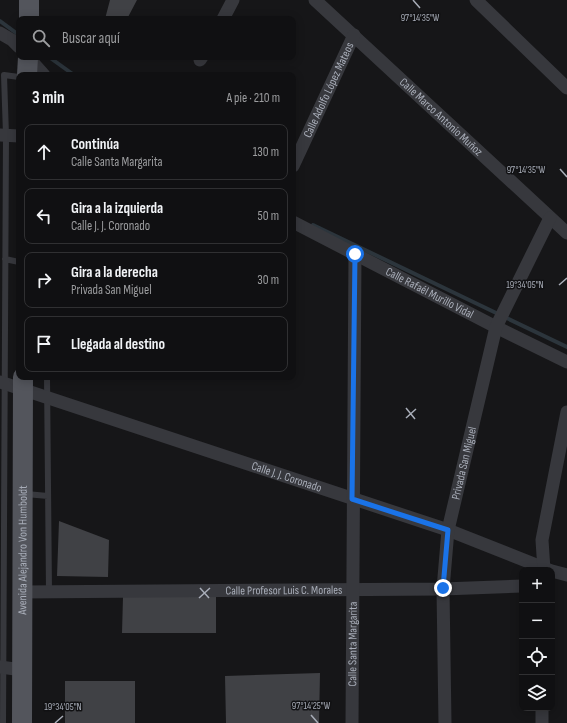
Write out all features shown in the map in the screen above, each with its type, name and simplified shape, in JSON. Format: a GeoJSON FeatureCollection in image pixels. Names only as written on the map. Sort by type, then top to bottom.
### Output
{"type":"FeatureCollection","features":[{"type":"Feature","properties":{"kind":"main road"},"geometry":{"type":"LineString","coordinates":[[29,0],[29,16]]}},
{"type":"Feature","properties":{"kind":"main road","name":"Avenida Alejandro Von Humboldt"},"geometry":{"type":"LineString","coordinates":[[22,723],[9,668],[13,591],[23,493],[23,384]]}},
{"type":"Feature","properties":{"kind":"street"},"geometry":{"type":"LineString","coordinates":[[225,16],[233,0]]}},
{"type":"Feature","properties":{"kind":"street","name":"Calle Marco Antonio Muñoz"},"geometry":{"type":"LineString","coordinates":[[315,0],[567,233]]}},
{"type":"Feature","properties":{"kind":"street"},"geometry":{"type":"LineString","coordinates":[[476,0],[567,88]]}},
{"type":"Feature","properties":{"kind":"street"},"geometry":{"type":"LineString","coordinates":[[0,33],[12,40],[16,45]]}},
{"type":"Feature","properties":{"kind":"street","name":"Calle Adolfo López Mateos"},"geometry":{"type":"LineString","coordinates":[[296,160],[354,35]]}},
{"type":"Feature","properties":{"kind":"street"},"geometry":{"type":"LineString","coordinates":[[27,60],[41,72]]}},
{"type":"Feature","properties":{"kind":"street","name":"Privada San Miguel"},"geometry":{"type":"LineString","coordinates":[[444,723],[443,588],[448,530],[496,328],[550,218]]}},
{"type":"Feature","properties":{"kind":"street","name":"Calle Rafaél Murillo Vidal"},"geometry":{"type":"LineString","coordinates":[[296,224],[496,328],[567,362]]}},
{"type":"Feature","properties":{"kind":"street","name":"Calle Santa Margarita"},"geometry":{"type":"LineString","coordinates":[[352,723],[352,499],[355,254]]}},
{"type":"Feature","properties":{"kind":"street","name":"Calle J. J. Coronado"},"geometry":{"type":"LineString","coordinates":[[2,382],[23,384],[47,398],[448,530],[540,567]]}},
{"type":"Feature","properties":{"kind":"street"},"geometry":{"type":"LineString","coordinates":[[546,567],[542,540],[567,412]]}},
{"type":"Feature","properties":{"kind":"street","name":"Calle J. J. Coronado"},"geometry":{"type":"LineString","coordinates":[[555,572],[567,575]]}},
{"type":"Feature","properties":{"kind":"street","name":"Calle Profesor Luis C. Morales"},"geometry":{"type":"LineString","coordinates":[[13,591],[49,592],[519,586]]}},
{"type":"Feature","properties":{"kind":"street"},"geometry":{"type":"LineString","coordinates":[[542,711],[542,723]]}},
{"type":"Feature","properties":{"kind":"lane"},"geometry":{"type":"LineString","coordinates":[[13,591],[2,382],[8,135],[4,75],[16,77]]}},
{"type":"Feature","properties":{"kind":"lane"},"geometry":{"type":"LineString","coordinates":[[5,259],[16,261]]}},
{"type":"Feature","properties":{"kind":"lane"},"geometry":{"type":"LineString","coordinates":[[48,380],[49,592]]}},
{"type":"Feature","properties":{"kind":"lane"},"geometry":{"type":"LineString","coordinates":[[23,493],[48,496]]}},
{"type":"Feature","properties":{"kind":"lane"},"geometry":{"type":"LineString","coordinates":[[3,723],[9,668]]}},
{"type":"Feature","properties":{"kind":"building"},"geometry":{"type":"Polygon","coordinates":[[[110,0],[137,0],[129,16],[106,16],[110,0]]]}},
{"type":"Feature","properties":{"kind":"building"},"geometry":{"type":"Polygon","coordinates":[[[59,521],[109,540],[108,577],[57,576],[59,521]]]}},
{"type":"Feature","properties":{"kind":"building"},"geometry":{"type":"Polygon","coordinates":[[[123,597],[216,597],[216,633],[122,633],[123,597]]]}},
{"type":"Feature","properties":{"kind":"building"},"geometry":{"type":"Polygon","coordinates":[[[320,673],[319,723],[226,723],[225,676],[320,673]]]}},
{"type":"Feature","properties":{"kind":"building"},"geometry":{"type":"Polygon","coordinates":[[[65,681],[135,681],[135,723],[65,723],[65,681]]]}},
{"type":"Feature","properties":{"kind":"waterway"},"geometry":{"type":"LineString","coordinates":[[0,21],[16,33]]}},
{"type":"Feature","properties":{"kind":"waterway"},"geometry":{"type":"LineString","coordinates":[[53,60],[70,72]]}},
{"type":"Feature","properties":{"kind":"waterway"},"geometry":{"type":"LineString","coordinates":[[313,225],[567,347]]}},
{"type":"Feature","properties":{"kind":"route"},"geometry":{"type":"LineString","coordinates":[[355,254],[352,499],[448,530],[443,588]]}}]}
